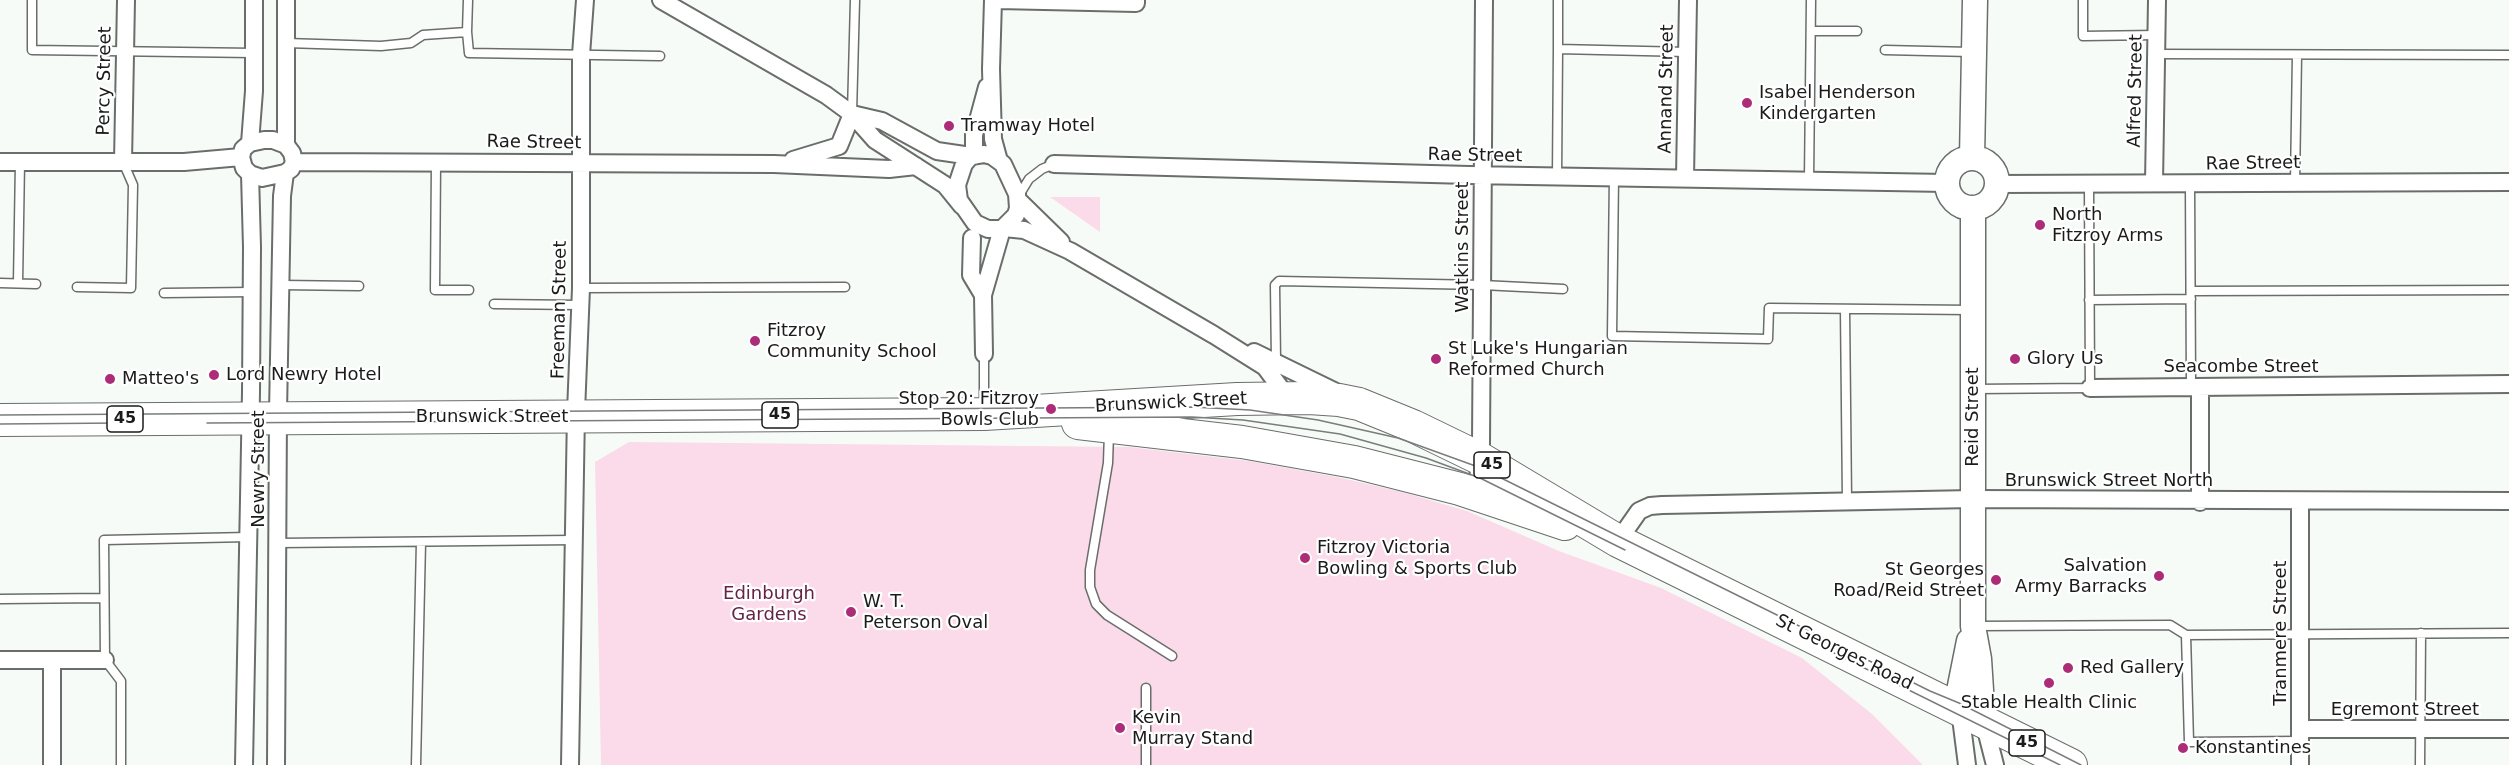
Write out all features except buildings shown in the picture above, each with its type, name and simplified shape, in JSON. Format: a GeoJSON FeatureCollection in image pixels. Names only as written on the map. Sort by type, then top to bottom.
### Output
{"type":"FeatureCollection","features":[{"type":"Feature","properties":{"kind":"highway","name":"Brunswick Street"},"geometry":{"type":"LineString","coordinates":[[0,420],[984,414],[1164,402],[1288,398],[1339,400],[1359,404]]}},
{"type":"Feature","properties":{"kind":"highway","name":"St Georges Road"},"geometry":{"type":"LineString","coordinates":[[1359,404],[1413,426],[1481,459],[1618,541],[1972,715],[2062,764]]}},
{"type":"Feature","properties":{"kind":"highway","name":"Brunswick Street"},"geometry":{"type":"LineString","coordinates":[[984,414],[1242,442],[1354,462]]}},
{"type":"Feature","properties":{"kind":"highway","name":"St Georges Road"},"geometry":{"type":"LineString","coordinates":[[1354,462],[1477,495],[1618,541]]}},
{"type":"Feature","properties":{"kind":"street","name":"Percy Street"},"geometry":{"type":"LineString","coordinates":[[123,162],[126,0]]}},
{"type":"Feature","properties":{"kind":"street"},"geometry":{"type":"LineString","coordinates":[[0,162],[184,162],[245,150],[273,140],[286,145],[292,153],[289,168],[262,178],[250,174],[244,168],[245,150],[254,53],[254,0]]}},
{"type":"Feature","properties":{"kind":"street"},"geometry":{"type":"LineString","coordinates":[[286,0],[286,145]]}},
{"type":"Feature","properties":{"kind":"street","name":"Freeman Street"},"geometry":{"type":"LineString","coordinates":[[570,765],[576,416],[581,288],[581,55],[585,0]]}},
{"type":"Feature","properties":{"kind":"street"},"geometry":{"type":"LineString","coordinates":[[661,0],[815,88],[852,114],[875,140],[945,185],[978,225],[988,229],[1023,230],[1070,251],[1265,367],[1288,398]]}},
{"type":"Feature","properties":{"kind":"street"},"geometry":{"type":"LineString","coordinates":[[999,161],[993,139],[992,69],[996,0],[1136,3],[1136,0]]}},
{"type":"Feature","properties":{"kind":"street","name":"Watkins Street"},"geometry":{"type":"LineString","coordinates":[[1477,495],[1481,459],[1484,0]]}},
{"type":"Feature","properties":{"kind":"street","name":"Annand Street"},"geometry":{"type":"LineString","coordinates":[[1686,178],[1688,0]]}},
{"type":"Feature","properties":{"kind":"street"},"geometry":{"type":"LineString","coordinates":[[1972,158],[1975,0]]}},
{"type":"Feature","properties":{"kind":"street","name":"Alfred Street"},"geometry":{"type":"LineString","coordinates":[[2154,183],[2157,0]]}},
{"type":"Feature","properties":{"kind":"street"},"geometry":{"type":"LineString","coordinates":[[962,206],[958,195],[958,181],[964,164],[973,156],[974,135],[992,69]]}},
{"type":"Feature","properties":{"kind":"street"},"geometry":{"type":"LineString","coordinates":[[852,114],[882,121],[937,151],[973,156],[986,154],[999,161],[1007,170],[1018,199],[1070,251]]}},
{"type":"Feature","properties":{"kind":"street","name":"Rae Street"},"geometry":{"type":"LineString","coordinates":[[774,164],[839,146],[852,114]]}},
{"type":"Feature","properties":{"kind":"street"},"geometry":{"type":"LineString","coordinates":[[1972,158],[1988,164],[1994,170],[1997,184],[1990,200],[1973,208],[1957,202],[1951,196],[1947,183],[1953,167],[1960,161],[1972,158]]}},
{"type":"Feature","properties":{"kind":"street","name":"Rae Street"},"geometry":{"type":"LineString","coordinates":[[289,168],[436,161],[774,164],[889,169],[915,166]]}},
{"type":"Feature","properties":{"kind":"street","name":"Rae Street"},"geometry":{"type":"LineString","coordinates":[[1054,164],[1483,176],[1614,176],[1947,183]]}},
{"type":"Feature","properties":{"kind":"street","name":"Newry Street"},"geometry":{"type":"LineString","coordinates":[[244,765],[250,537],[281,285],[282,196],[289,168]]}},
{"type":"Feature","properties":{"kind":"street","name":"Newry Street"},"geometry":{"type":"LineString","coordinates":[[250,174],[252,292],[278,543],[276,765]]}},
{"type":"Feature","properties":{"kind":"street","name":"Rae Street"},"geometry":{"type":"LineString","coordinates":[[1997,184],[2509,182]]}},
{"type":"Feature","properties":{"kind":"street"},"geometry":{"type":"LineString","coordinates":[[984,354],[982,295],[1003,228],[1016,215],[1018,199]]}},
{"type":"Feature","properties":{"kind":"street","name":"Reid Street"},"geometry":{"type":"LineString","coordinates":[[1972,715],[1960,688],[1973,626],[1973,208]]}},
{"type":"Feature","properties":{"kind":"street"},"geometry":{"type":"LineString","coordinates":[[972,238],[971,275],[982,295]]}},
{"type":"Feature","properties":{"kind":"street"},"geometry":{"type":"LineString","coordinates":[[1214,335],[1276,361],[1359,404]]}},
{"type":"Feature","properties":{"kind":"street","name":"Seacombe Street"},"geometry":{"type":"LineString","coordinates":[[2090,388],[2509,384]]}},
{"type":"Feature","properties":{"kind":"street"},"geometry":{"type":"LineString","coordinates":[[2195,387],[2200,502]]}},
{"type":"Feature","properties":{"kind":"street","name":"Brunswick Street North"},"geometry":{"type":"LineString","coordinates":[[1618,541],[1633,517],[1650,506],[1973,499],[2200,502],[2509,501]]}},
{"type":"Feature","properties":{"kind":"street","name":"Tranmere Street"},"geometry":{"type":"LineString","coordinates":[[2300,502],[2300,765]]}},
{"type":"Feature","properties":{"kind":"street"},"geometry":{"type":"LineString","coordinates":[[0,660],[105,660]]}},
{"type":"Feature","properties":{"kind":"street"},"geometry":{"type":"LineString","coordinates":[[52,661],[52,765]]}},
{"type":"Feature","properties":{"kind":"street"},"geometry":{"type":"LineString","coordinates":[[1967,765],[1972,715]]}},
{"type":"Feature","properties":{"kind":"street"},"geometry":{"type":"LineString","coordinates":[[1972,715],[1995,765]]}},
{"type":"Feature","properties":{"kind":"street","name":"Egremont Street"},"geometry":{"type":"LineString","coordinates":[[2300,735],[2421,729],[2509,729]]}},
{"type":"Feature","properties":{"kind":"lane"},"geometry":{"type":"LineString","coordinates":[[32,0],[32,50],[254,53]]}},
{"type":"Feature","properties":{"kind":"lane"},"geometry":{"type":"LineString","coordinates":[[468,0],[469,53],[660,56]]}},
{"type":"Feature","properties":{"kind":"lane"},"geometry":{"type":"LineString","coordinates":[[852,114],[855,0]]}},
{"type":"Feature","properties":{"kind":"lane"},"geometry":{"type":"LineString","coordinates":[[1557,176],[1558,0]]}},
{"type":"Feature","properties":{"kind":"lane"},"geometry":{"type":"LineString","coordinates":[[1809,180],[1811,0]]}},
{"type":"Feature","properties":{"kind":"lane"},"geometry":{"type":"LineString","coordinates":[[2083,0],[2083,36],[2157,35]]}},
{"type":"Feature","properties":{"kind":"lane"},"geometry":{"type":"LineString","coordinates":[[1810,32],[1857,31]]}},
{"type":"Feature","properties":{"kind":"lane"},"geometry":{"type":"LineString","coordinates":[[286,43],[381,46],[411,43],[423,35],[467,32]]}},
{"type":"Feature","properties":{"kind":"lane"},"geometry":{"type":"LineString","coordinates":[[1558,49],[1687,52]]}},
{"type":"Feature","properties":{"kind":"lane"},"geometry":{"type":"LineString","coordinates":[[1885,50],[1974,52]]}},
{"type":"Feature","properties":{"kind":"lane"},"geometry":{"type":"LineString","coordinates":[[2156,54],[2509,56]]}},
{"type":"Feature","properties":{"kind":"lane"},"geometry":{"type":"LineString","coordinates":[[2295,183],[2297,55]]}},
{"type":"Feature","properties":{"kind":"lane"},"geometry":{"type":"LineString","coordinates":[[436,161],[435,290],[469,290]]}},
{"type":"Feature","properties":{"kind":"lane"},"geometry":{"type":"LineString","coordinates":[[18,283],[20,162]]}},
{"type":"Feature","properties":{"kind":"lane"},"geometry":{"type":"LineString","coordinates":[[77,288],[131,288],[133,185],[123,162]]}},
{"type":"Feature","properties":{"kind":"lane","name":"Rae Street"},"geometry":{"type":"LineString","coordinates":[[1018,199],[1029,179],[1042,169],[1054,164]]}},
{"type":"Feature","properties":{"kind":"lane"},"geometry":{"type":"LineString","coordinates":[[1614,176],[1612,336],[1768,339],[1769,308],[1973,310]]}},
{"type":"Feature","properties":{"kind":"lane"},"geometry":{"type":"LineString","coordinates":[[2190,184],[2195,387]]}},
{"type":"Feature","properties":{"kind":"lane"},"geometry":{"type":"LineString","coordinates":[[2089,185],[2090,388]]}},
{"type":"Feature","properties":{"kind":"lane"},"geometry":{"type":"LineString","coordinates":[[1276,361],[1275,285],[1279,281],[1563,289]]}},
{"type":"Feature","properties":{"kind":"lane"},"geometry":{"type":"LineString","coordinates":[[0,283],[36,284]]}},
{"type":"Feature","properties":{"kind":"lane"},"geometry":{"type":"LineString","coordinates":[[281,285],[359,286]]}},
{"type":"Feature","properties":{"kind":"lane"},"geometry":{"type":"LineString","coordinates":[[581,288],[845,287]]}},
{"type":"Feature","properties":{"kind":"lane"},"geometry":{"type":"LineString","coordinates":[[2089,300],[2191,295],[2509,290]]}},
{"type":"Feature","properties":{"kind":"lane"},"geometry":{"type":"LineString","coordinates":[[164,293],[252,292]]}},
{"type":"Feature","properties":{"kind":"lane"},"geometry":{"type":"LineString","coordinates":[[494,304],[580,305]]}},
{"type":"Feature","properties":{"kind":"lane"},"geometry":{"type":"LineString","coordinates":[[1845,309],[1847,501]]}},
{"type":"Feature","properties":{"kind":"lane"},"geometry":{"type":"LineString","coordinates":[[984,354],[984,414]]}},
{"type":"Feature","properties":{"kind":"lane","name":"Seacombe Street"},"geometry":{"type":"LineString","coordinates":[[1973,389],[2090,388]]}},
{"type":"Feature","properties":{"kind":"lane"},"geometry":{"type":"LineString","coordinates":[[1109,426],[1108,463],[1090,570],[1090,587],[1096,604],[1107,615],[1172,656]]}},
{"type":"Feature","properties":{"kind":"lane"},"geometry":{"type":"LineString","coordinates":[[121,765],[121,681],[105,660],[104,540],[250,537]]}},
{"type":"Feature","properties":{"kind":"lane"},"geometry":{"type":"LineString","coordinates":[[278,543],[574,540]]}},
{"type":"Feature","properties":{"kind":"lane"},"geometry":{"type":"LineString","coordinates":[[416,765],[421,542]]}},
{"type":"Feature","properties":{"kind":"lane"},"geometry":{"type":"LineString","coordinates":[[0,599],[104,598]]}},
{"type":"Feature","properties":{"kind":"lane"},"geometry":{"type":"LineString","coordinates":[[1973,626],[2170,625],[2186,635],[2509,633]]}},
{"type":"Feature","properties":{"kind":"lane"},"geometry":{"type":"LineString","coordinates":[[2420,765],[2421,633]]}},
{"type":"Feature","properties":{"kind":"lane"},"geometry":{"type":"LineString","coordinates":[[2186,635],[2189,742],[2300,735]]}},
{"type":"Feature","properties":{"kind":"lane"},"geometry":{"type":"LineString","coordinates":[[1146,688],[1146,765]]}},
{"type":"Feature","properties":{"kind":"green space"},"geometry":{"type":"Polygon","coordinates":[[[1050,197],[1100,197],[1100,232],[1050,197]]]}},
{"type":"Feature","properties":{"kind":"green space","name":"Edinburgh Gardens"},"geometry":{"type":"Polygon","coordinates":[[[629,442],[1129,447],[1249,461],[1402,492],[1467,511],[1559,551],[1661,588],[1802,658],[1872,714],[1923,765],[601,765],[595,462],[629,442]]]}},
{"type":"Feature","properties":{"kind":"tram line"},"geometry":{"type":"LineString","coordinates":[[0,415],[1192,407],[1250,410],[1318,420],[1398,438],[1481,468],[2081,765]]}},
{"type":"Feature","properties":{"kind":"tram line"},"geometry":{"type":"LineString","coordinates":[[207,423],[1192,417],[1243,420],[1340,434],[1426,458],[1480,478],[1625,550]]}},
{"type":"Feature","properties":{"kind":"tram line"},"geometry":{"type":"LineString","coordinates":[[0,424],[120,423]]}},
{"type":"Feature","properties":{"kind":"tram line"},"geometry":{"type":"LineString","coordinates":[[1830,651],[2060,765]]}},
{"type":"Feature","properties":{"kind":"place","name":"Isabel Henderson Kindergarten"},"geometry":{"type":"Point","coordinates":[1747,103]}},
{"type":"Feature","properties":{"kind":"place","name":"Tramway Hotel"},"geometry":{"type":"Point","coordinates":[949,126]}},
{"type":"Feature","properties":{"kind":"place","name":"North Fitzroy Arms"},"geometry":{"type":"Point","coordinates":[2040,225]}},
{"type":"Feature","properties":{"kind":"place","name":"Fitzroy Community School"},"geometry":{"type":"Point","coordinates":[755,341]}},
{"type":"Feature","properties":{"kind":"place","name":"St Luke's Hungarian Reformed Church"},"geometry":{"type":"Point","coordinates":[1436,359]}},
{"type":"Feature","properties":{"kind":"place","name":"Glory Us"},"geometry":{"type":"Point","coordinates":[2015,359]}},
{"type":"Feature","properties":{"kind":"place","name":"Lord Newry Hotel"},"geometry":{"type":"Point","coordinates":[214,375]}},
{"type":"Feature","properties":{"kind":"place","name":"Matteo's"},"geometry":{"type":"Point","coordinates":[110,379]}},
{"type":"Feature","properties":{"kind":"place","name":"Stop 20: Fitzroy Bowls Club"},"geometry":{"type":"Point","coordinates":[1051,409]}},
{"type":"Feature","properties":{"kind":"place","name":"Fitzroy Victoria Bowling & Sports Club"},"geometry":{"type":"Point","coordinates":[1305,558]}},
{"type":"Feature","properties":{"kind":"place","name":"Salvation Army Barracks"},"geometry":{"type":"Point","coordinates":[2159,576]}},
{"type":"Feature","properties":{"kind":"place","name":"St Georges Road/Reid Street"},"geometry":{"type":"Point","coordinates":[1996,580]}},
{"type":"Feature","properties":{"kind":"place","name":"W. T. Peterson Oval"},"geometry":{"type":"Point","coordinates":[851,612]}},
{"type":"Feature","properties":{"kind":"place","name":"Red Gallery"},"geometry":{"type":"Point","coordinates":[2068,668]}},
{"type":"Feature","properties":{"kind":"place","name":"Stable Health Clinic"},"geometry":{"type":"Point","coordinates":[2049,683]}},
{"type":"Feature","properties":{"kind":"place","name":"Kevin Murray Stand"},"geometry":{"type":"Point","coordinates":[1120,728]}},
{"type":"Feature","properties":{"kind":"place","name":"Konstantines"},"geometry":{"type":"Point","coordinates":[2183,748]}}]}
